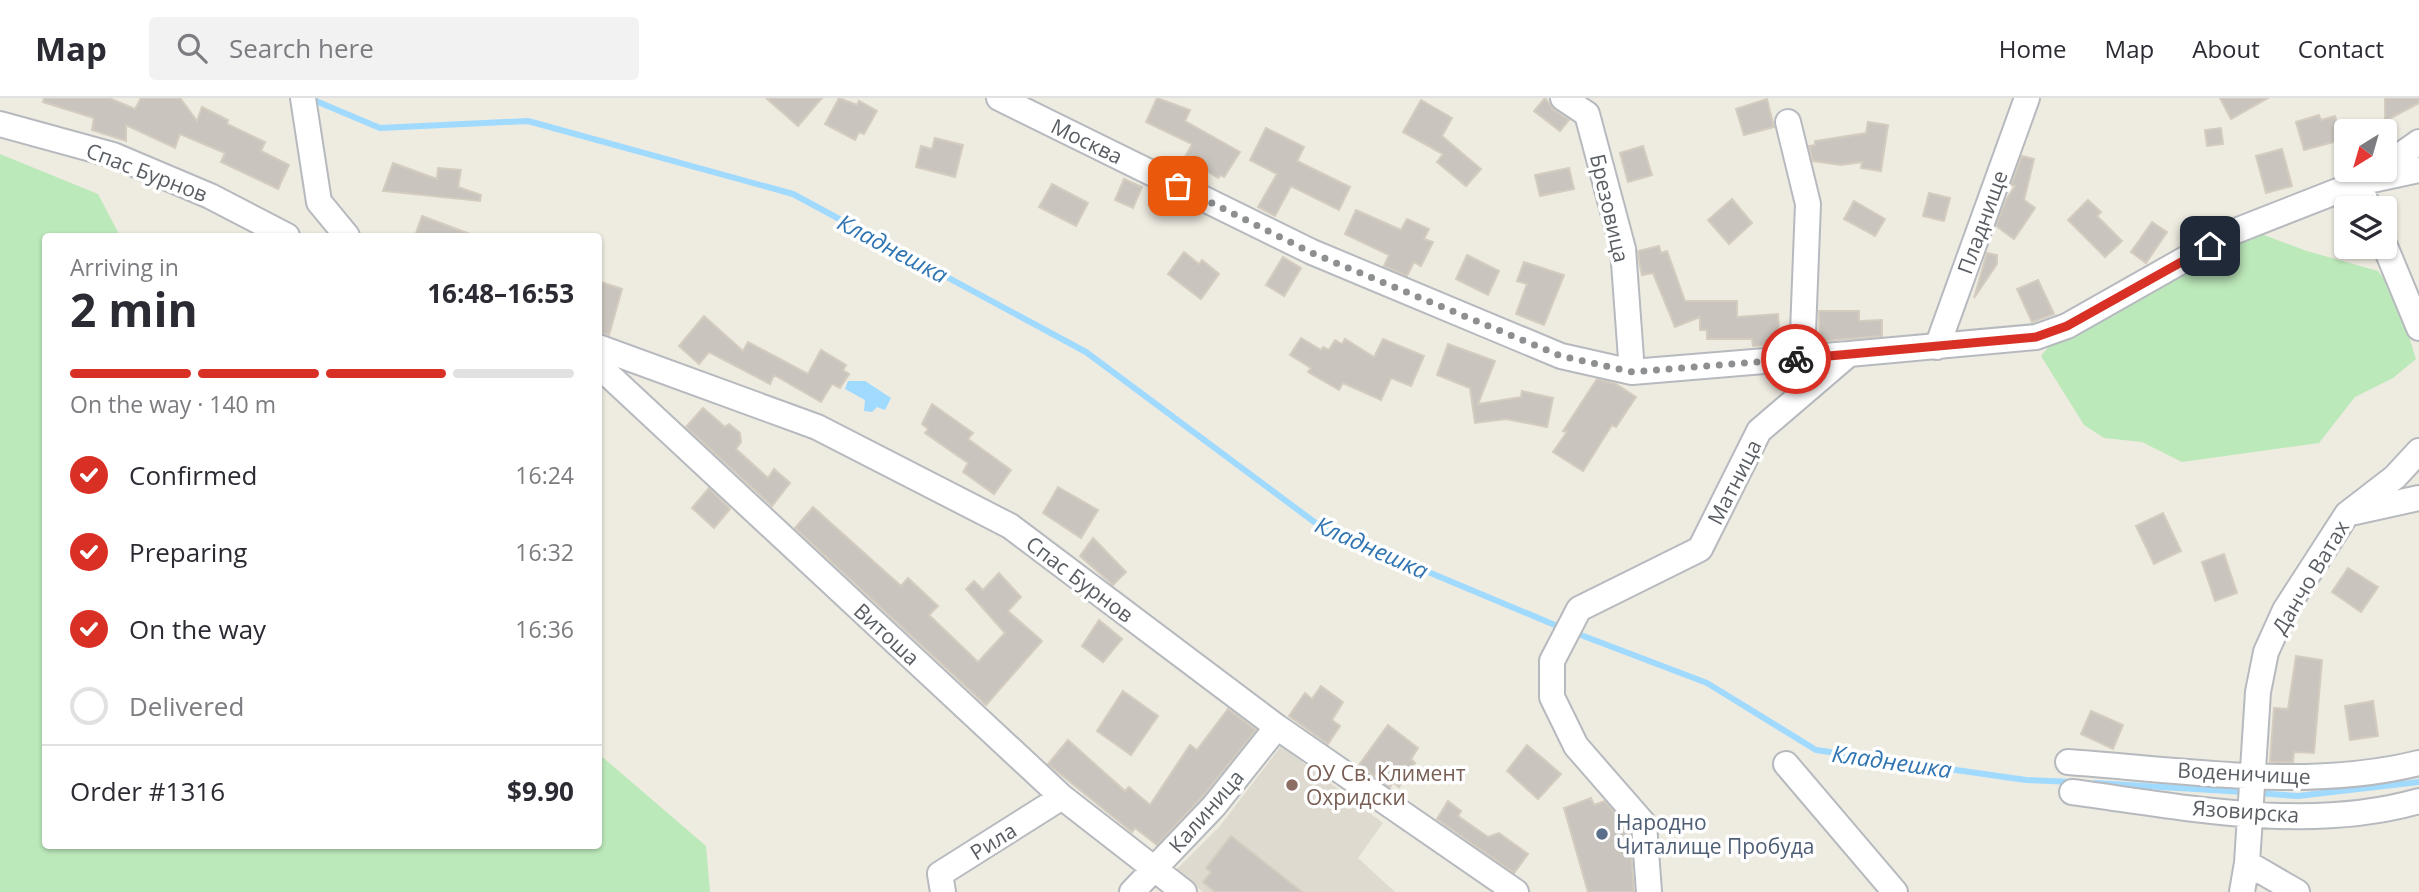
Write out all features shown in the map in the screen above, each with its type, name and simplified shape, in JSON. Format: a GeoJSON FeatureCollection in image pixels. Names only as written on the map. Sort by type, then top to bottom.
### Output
{"type":"FeatureCollection","features":[{"type":"Feature","properties":{"kind":"street"},"geometry":{"type":"LineString","coordinates":[[303,98],[319,202],[345,233]]}},
{"type":"Feature","properties":{"kind":"street","name":"Москва"},"geometry":{"type":"LineString","coordinates":[[999,98],[1312,253],[1561,356],[1632,372],[1849,354]]}},
{"type":"Feature","properties":{"kind":"street","name":"Брезовица"},"geometry":{"type":"LineString","coordinates":[[1563,98],[1587,114],[1623,249],[1632,372]]}},
{"type":"Feature","properties":{"kind":"street","name":"Пладнище"},"geometry":{"type":"LineString","coordinates":[[1937,347],[2027,98]]}},
{"type":"Feature","properties":{"kind":"street"},"geometry":{"type":"LineString","coordinates":[[1788,122],[1808,204],[1802,358]]}},
{"type":"Feature","properties":{"kind":"street","name":"Спас Бурнов"},"geometry":{"type":"LineString","coordinates":[[0,124],[113,155],[210,196],[281,233]]}},
{"type":"Feature","properties":{"kind":"street"},"geometry":{"type":"LineString","coordinates":[[2398,157],[2419,142]]}},
{"type":"Feature","properties":{"kind":"street"},"geometry":{"type":"LineString","coordinates":[[1849,354],[2036,337],[2067,326],[2233,232],[2358,183],[2419,170]]}},
{"type":"Feature","properties":{"kind":"street"},"geometry":{"type":"LineString","coordinates":[[2358,183],[2363,196]]}},
{"type":"Feature","properties":{"kind":"street"},"geometry":{"type":"LineString","coordinates":[[2390,259],[2419,328]]}},
{"type":"Feature","properties":{"kind":"street","name":"Спас Бурнов"},"geometry":{"type":"LineString","coordinates":[[602,347],[817,426],[1010,526],[1277,727],[1516,892]]}},
{"type":"Feature","properties":{"kind":"street","name":"Матница"},"geometry":{"type":"LineString","coordinates":[[1648,892],[1644,824],[1576,746],[1552,697],[1552,661],[1578,608],[1700,549],[1759,431],[1849,354]]}},
{"type":"Feature","properties":{"kind":"street","name":"Витоша"},"geometry":{"type":"LineString","coordinates":[[602,369],[1062,797],[1184,892]]}},
{"type":"Feature","properties":{"kind":"street","name":"Данчо Ватах"},"geometry":{"type":"LineString","coordinates":[[2242,892],[2254,776],[2258,692],[2266,652],[2285,610],[2347,514],[2395,477],[2419,451]]}},
{"type":"Feature","properties":{"kind":"street"},"geometry":{"type":"LineString","coordinates":[[2347,514],[2419,498]]}},
{"type":"Feature","properties":{"kind":"street","name":"Калиница"},"geometry":{"type":"LineString","coordinates":[[1132,892],[1214,806],[1277,727]]}},
{"type":"Feature","properties":{"kind":"street","name":"Воденичище"},"geometry":{"type":"LineString","coordinates":[[2068,762],[2314,779],[2382,772],[2419,763]]}},
{"type":"Feature","properties":{"kind":"street"},"geometry":{"type":"LineString","coordinates":[[1786,764],[1895,892]]}},
{"type":"Feature","properties":{"kind":"street","name":"Язовирска"},"geometry":{"type":"LineString","coordinates":[[2073,792],[2332,817],[2419,801]]}},
{"type":"Feature","properties":{"kind":"street","name":"Рила"},"geometry":{"type":"LineString","coordinates":[[943,892],[940,874],[1062,797]]}},
{"type":"Feature","properties":{"kind":"street"},"geometry":{"type":"LineString","coordinates":[[2247,863],[2297,892]]}},
{"type":"Feature","properties":{"kind":"shaded area","name":"ОУ Св. Климент Охридски"},"geometry":{"type":"Polygon","coordinates":[[[1281,746],[1383,823],[1358,858],[1395,892],[1203,892],[1175,871],[1220,826],[1281,746]]]}},
{"type":"Feature","properties":{"kind":"green space"},"geometry":{"type":"Polygon","coordinates":[[[0,154],[98,194],[118,233],[42,233],[42,849],[602,849],[602,757],[706,846],[710,892],[0,892],[0,154]]]}},
{"type":"Feature","properties":{"kind":"green space"},"geometry":{"type":"Polygon","coordinates":[[[2253,231],[2307,251],[2378,271],[2396,294],[2416,359],[2393,378],[2355,397],[2319,443],[2182,462],[2142,442],[2104,438],[2084,425],[2041,356],[2056,338],[2253,231]]]}},
{"type":"Feature","properties":{"kind":"water"},"geometry":{"type":"Polygon","coordinates":[[[848,381],[865,381],[891,398],[885,410],[877,407],[872,412],[864,411],[865,400],[845,389],[848,381]]]}},
{"type":"Feature","properties":{"kind":"building"},"geometry":{"type":"Polygon","coordinates":[[[44,98],[109,98],[135,109],[141,98],[180,98],[197,121],[202,107],[228,120],[227,124],[265,142],[261,151],[289,165],[278,189],[221,162],[225,153],[180,134],[175,148],[126,125],[126,141],[92,130],[94,118],[43,102],[44,98]]]}},
{"type":"Feature","properties":{"kind":"building"},"geometry":{"type":"Polygon","coordinates":[[[766,98],[822,98],[798,126],[766,98]]]}},
{"type":"Feature","properties":{"kind":"building"},"geometry":{"type":"Polygon","coordinates":[[[839,98],[857,105],[859,101],[877,111],[864,134],[859,132],[855,140],[825,124],[839,98]]]}},
{"type":"Feature","properties":{"kind":"building"},"geometry":{"type":"Polygon","coordinates":[[[1157,98],[1190,110],[1185,121],[1240,152],[1224,177],[1221,175],[1218,178],[1185,157],[1192,144],[1146,122],[1157,98]]]}},
{"type":"Feature","properties":{"kind":"building"},"geometry":{"type":"Polygon","coordinates":[[[1545,98],[1554,110],[1569,120],[1560,131],[1534,111],[1545,98]]]}},
{"type":"Feature","properties":{"kind":"building"},"geometry":{"type":"Polygon","coordinates":[[[2220,98],[2268,98],[2231,119],[2220,98]]]}},
{"type":"Feature","properties":{"kind":"building"},"geometry":{"type":"Polygon","coordinates":[[[2385,98],[2419,98],[2419,103],[2385,119],[2385,98]]]}},
{"type":"Feature","properties":{"kind":"building"},"geometry":{"type":"Polygon","coordinates":[[[1767,99],[1774,127],[1744,135],[1736,109],[1767,99]]]}},
{"type":"Feature","properties":{"kind":"building"},"geometry":{"type":"Polygon","coordinates":[[[1421,100],[1452,118],[1442,136],[1481,169],[1466,186],[1437,162],[1443,154],[1403,132],[1421,100]]]}},
{"type":"Feature","properties":{"kind":"building"},"geometry":{"type":"Polygon","coordinates":[[[2319,115],[2321,120],[2335,116],[2334,142],[2304,150],[2296,122],[2319,115]]]}},
{"type":"Feature","properties":{"kind":"building"},"geometry":{"type":"Polygon","coordinates":[[[1868,122],[1888,125],[1881,171],[1861,168],[1862,162],[1841,165],[1813,161],[1809,146],[1815,145],[1815,141],[1866,133],[1868,122]]]}},
{"type":"Feature","properties":{"kind":"building"},"geometry":{"type":"Polygon","coordinates":[[[1266,128],[1304,147],[1297,161],[1350,187],[1339,210],[1291,186],[1275,216],[1258,207],[1277,174],[1250,160],[1266,128]]]}},
{"type":"Feature","properties":{"kind":"building"},"geometry":{"type":"Polygon","coordinates":[[[2221,128],[2223,144],[2207,146],[2205,130],[2221,128]]]}},
{"type":"Feature","properties":{"kind":"building"},"geometry":{"type":"Polygon","coordinates":[[[935,138],[963,145],[955,177],[916,167],[921,146],[932,149],[935,138]]]}},
{"type":"Feature","properties":{"kind":"building"},"geometry":{"type":"Polygon","coordinates":[[[1643,146],[1652,175],[1628,182],[1620,153],[1643,146]]]}},
{"type":"Feature","properties":{"kind":"building"},"geometry":{"type":"Polygon","coordinates":[[[2282,149],[2292,186],[2266,193],[2256,156],[2282,149]]]}},
{"type":"Feature","properties":{"kind":"building"},"geometry":{"type":"Polygon","coordinates":[[[2022,156],[2034,159],[2024,200],[2035,208],[2014,239],[1996,226],[2006,200],[2015,186],[2011,185],[2022,156]]]}},
{"type":"Feature","properties":{"kind":"building"},"geometry":{"type":"Polygon","coordinates":[[[393,163],[437,179],[438,168],[461,170],[458,187],[481,195],[480,201],[383,191],[393,163]]]}},
{"type":"Feature","properties":{"kind":"building"},"geometry":{"type":"Polygon","coordinates":[[[1569,168],[1574,189],[1540,196],[1535,175],[1569,168]]]}},
{"type":"Feature","properties":{"kind":"building"},"geometry":{"type":"Polygon","coordinates":[[[1124,179],[1142,187],[1133,208],[1115,200],[1124,179]]]}},
{"type":"Feature","properties":{"kind":"building"},"geometry":{"type":"Polygon","coordinates":[[[1052,184],[1088,203],[1076,226],[1039,207],[1052,184]]]}},
{"type":"Feature","properties":{"kind":"building"},"geometry":{"type":"Polygon","coordinates":[[[1929,193],[1950,198],[1944,221],[1923,216],[1929,193]]]}},
{"type":"Feature","properties":{"kind":"building"},"geometry":{"type":"Polygon","coordinates":[[[1732,199],[1752,223],[1729,244],[1708,220],[1732,199]]]}},
{"type":"Feature","properties":{"kind":"building"},"geometry":{"type":"Polygon","coordinates":[[[2088,200],[2101,212],[2097,216],[2122,241],[2105,257],[2068,220],[2088,200]]]}},
{"type":"Feature","properties":{"kind":"building"},"geometry":{"type":"Polygon","coordinates":[[[1854,201],[1885,219],[1875,236],[1844,219],[1854,201]]]}},
{"type":"Feature","properties":{"kind":"building"},"geometry":{"type":"Polygon","coordinates":[[[1356,210],[1401,230],[1407,219],[1429,229],[1424,239],[1433,242],[1421,266],[1414,262],[1407,276],[1384,266],[1389,255],[1345,234],[1356,210]]]}},
{"type":"Feature","properties":{"kind":"building"},"geometry":{"type":"Polygon","coordinates":[[[422,216],[467,233],[416,233],[422,216]]]}},
{"type":"Feature","properties":{"kind":"building"},"geometry":{"type":"Polygon","coordinates":[[[2152,222],[2167,232],[2146,263],[2131,252],[2152,222]]]}},
{"type":"Feature","properties":{"kind":"building"},"geometry":{"type":"Polygon","coordinates":[[[1659,246],[1661,253],[1667,251],[1685,301],[1737,301],[1737,317],[1778,314],[1780,344],[1753,346],[1752,339],[1707,339],[1707,330],[1700,330],[1700,317],[1675,327],[1653,273],[1642,275],[1639,261],[1638,251],[1659,246]]]}},
{"type":"Feature","properties":{"kind":"building"},"geometry":{"type":"Polygon","coordinates":[[[1184,252],[1199,264],[1202,260],[1219,274],[1201,299],[1168,274],[1184,252]]]}},
{"type":"Feature","properties":{"kind":"building"},"geometry":{"type":"Polygon","coordinates":[[[1987,253],[1997,255],[1997,264],[1974,298],[1987,253]]]}},
{"type":"Feature","properties":{"kind":"building"},"geometry":{"type":"Polygon","coordinates":[[[1467,255],[1499,271],[1488,295],[1456,279],[1467,255]]]}},
{"type":"Feature","properties":{"kind":"building"},"geometry":{"type":"Polygon","coordinates":[[[1283,257],[1301,268],[1284,296],[1266,285],[1283,257]]]}},
{"type":"Feature","properties":{"kind":"building"},"geometry":{"type":"Polygon","coordinates":[[[1524,262],[1564,275],[1544,325],[1516,314],[1527,284],[1517,281],[1524,262]]]}},
{"type":"Feature","properties":{"kind":"building"},"geometry":{"type":"Polygon","coordinates":[[[2038,280],[2054,314],[2032,322],[2017,289],[2038,280]]]}},
{"type":"Feature","properties":{"kind":"building"},"geometry":{"type":"Polygon","coordinates":[[[602,282],[622,289],[609,335],[602,334],[602,282]]]}},
{"type":"Feature","properties":{"kind":"building"},"geometry":{"type":"Polygon","coordinates":[[[1819,311],[1859,311],[1859,321],[1882,320],[1882,336],[1820,341],[1819,311]]]}},
{"type":"Feature","properties":{"kind":"building"},"geometry":{"type":"Polygon","coordinates":[[[704,316],[743,351],[748,342],[808,374],[821,350],[846,365],[843,370],[849,374],[840,388],[832,384],[821,402],[774,375],[770,384],[709,352],[699,364],[679,346],[704,316]]]}},
{"type":"Feature","properties":{"kind":"building"},"geometry":{"type":"Polygon","coordinates":[[[1301,338],[1321,350],[1323,347],[1329,350],[1335,340],[1342,344],[1345,339],[1374,357],[1383,339],[1424,356],[1411,386],[1391,378],[1381,400],[1343,383],[1339,390],[1308,372],[1311,368],[1290,355],[1301,338]]]}},
{"type":"Feature","properties":{"kind":"building"},"geometry":{"type":"Polygon","coordinates":[[[1448,344],[1495,361],[1478,404],[1521,397],[1522,391],[1553,398],[1547,427],[1506,419],[1475,423],[1470,388],[1437,375],[1448,344]]]}},
{"type":"Feature","properties":{"kind":"building"},"geometry":{"type":"Polygon","coordinates":[[[1597,379],[1616,384],[1636,397],[1616,427],[1612,425],[1583,471],[1553,452],[1567,432],[1563,431],[1597,379]]]}},
{"type":"Feature","properties":{"kind":"building"},"geometry":{"type":"Polygon","coordinates":[[[932,404],[973,433],[968,439],[1011,470],[994,494],[963,472],[968,463],[925,433],[928,429],[922,424],[932,404]]]}},
{"type":"Feature","properties":{"kind":"building"},"geometry":{"type":"Polygon","coordinates":[[[703,408],[725,427],[729,424],[740,433],[741,442],[736,449],[768,478],[774,469],[790,483],[772,506],[686,427],[703,408]]]}},
{"type":"Feature","properties":{"kind":"building"},"geometry":{"type":"Polygon","coordinates":[[[1058,487],[1098,510],[1081,538],[1043,513],[1058,487]]]}},
{"type":"Feature","properties":{"kind":"building"},"geometry":{"type":"Polygon","coordinates":[[[709,488],[730,509],[714,528],[692,508],[709,488]]]}},
{"type":"Feature","properties":{"kind":"building"},"geometry":{"type":"Polygon","coordinates":[[[813,507],[901,586],[908,578],[938,606],[929,615],[978,662],[1005,633],[966,589],[974,581],[983,590],[999,573],[1021,597],[1008,611],[1042,641],[986,705],[795,528],[813,507]]]}},
{"type":"Feature","properties":{"kind":"building"},"geometry":{"type":"Polygon","coordinates":[[[2163,513],[2181,551],[2154,564],[2136,526],[2163,513]]]}},
{"type":"Feature","properties":{"kind":"building"},"geometry":{"type":"Polygon","coordinates":[[[1093,538],[1126,572],[1113,585],[1080,556],[1093,538]]]}},
{"type":"Feature","properties":{"kind":"building"},"geometry":{"type":"Polygon","coordinates":[[[2224,554],[2237,593],[2215,601],[2202,562],[2224,554]]]}},
{"type":"Feature","properties":{"kind":"building"},"geometry":{"type":"Polygon","coordinates":[[[2348,568],[2378,587],[2361,612],[2332,592],[2348,568]]]}},
{"type":"Feature","properties":{"kind":"building"},"geometry":{"type":"Polygon","coordinates":[[[1099,620],[1122,639],[1103,662],[1082,646],[1099,620]]]}},
{"type":"Feature","properties":{"kind":"building"},"geometry":{"type":"Polygon","coordinates":[[[2296,656],[2322,660],[2314,753],[2294,752],[2293,762],[2270,762],[2274,708],[2288,709],[2296,656]]]}},
{"type":"Feature","properties":{"kind":"building"},"geometry":{"type":"Polygon","coordinates":[[[1321,686],[1343,702],[1332,720],[1340,726],[1328,744],[1289,716],[1305,693],[1312,699],[1321,686]]]}},
{"type":"Feature","properties":{"kind":"building"},"geometry":{"type":"Polygon","coordinates":[[[1123,691],[1158,716],[1131,755],[1097,731],[1123,691]]]}},
{"type":"Feature","properties":{"kind":"building"},"geometry":{"type":"Polygon","coordinates":[[[2373,701],[2378,736],[2350,740],[2345,706],[2373,701]]]}},
{"type":"Feature","properties":{"kind":"building"},"geometry":{"type":"Polygon","coordinates":[[[1228,709],[1256,730],[1203,796],[1157,845],[1135,828],[1132,832],[1048,764],[1068,740],[1125,791],[1129,787],[1150,805],[1190,745],[1197,750],[1228,709]]]}},
{"type":"Feature","properties":{"kind":"building"},"geometry":{"type":"Polygon","coordinates":[[[2091,711],[2123,725],[2113,749],[2081,734],[2091,711]]]}},
{"type":"Feature","properties":{"kind":"building"},"geometry":{"type":"Polygon","coordinates":[[[1388,725],[1418,748],[1411,759],[1415,763],[1399,787],[1393,782],[1390,787],[1359,765],[1388,725]]]}},
{"type":"Feature","properties":{"kind":"building"},"geometry":{"type":"Polygon","coordinates":[[[1527,745],[1561,774],[1538,799],[1507,771],[1527,745]]]}},
{"type":"Feature","properties":{"kind":"building"},"geometry":{"type":"Polygon","coordinates":[[[1591,798],[1594,805],[1605,801],[1625,825],[1630,836],[1634,892],[1588,892],[1564,808],[1591,798]]]}},
{"type":"Feature","properties":{"kind":"building"},"geometry":{"type":"Polygon","coordinates":[[[1448,801],[1461,811],[1458,816],[1488,837],[1499,833],[1528,854],[1514,873],[1437,819],[1448,801]]]}},
{"type":"Feature","properties":{"kind":"building"},"geometry":{"type":"Polygon","coordinates":[[[1231,836],[1302,892],[1215,892],[1203,882],[1211,872],[1206,868],[1231,836]]]}},
{"type":"Feature","properties":{"kind":"waterway","name":"Кладнешка"},"geometry":{"type":"LineString","coordinates":[[311,99],[380,128],[528,121],[793,194],[1086,352],[1321,527],[1562,628]]}},
{"type":"Feature","properties":{"kind":"waterway","name":"Кладнешка"},"geometry":{"type":"LineString","coordinates":[[1573,632],[1707,683],[1816,750],[2026,780],[2074,782]]}},
{"type":"Feature","properties":{"kind":"waterway","name":"Кладнешка"},"geometry":{"type":"LineString","coordinates":[[2256,793],[2298,796],[2419,782]]}},
{"type":"Feature","properties":{"kind":"waterway","name":"Кладнешка"},"geometry":{"type":"LineString","coordinates":[[2095,783],[2245,792]]}},
{"type":"Feature","properties":{"kind":"way so far"},"geometry":{"type":"LineString","coordinates":[[1178,186],[1312,253],[1561,356],[1632,372],[1796,359]]}},
{"type":"Feature","properties":{"kind":"place","name":"ОУ Св. Климент Охридски"},"geometry":{"type":"Point","coordinates":[1292,785]}},
{"type":"Feature","properties":{"kind":"place","name":"Народно Читалище Пробуда"},"geometry":{"type":"Point","coordinates":[1602,834]}},
{"type":"Feature","properties":{"kind":"route"},"geometry":{"type":"LineString","coordinates":[[1796,359],[2036,337],[2067,326],[2210,246]]}}]}
